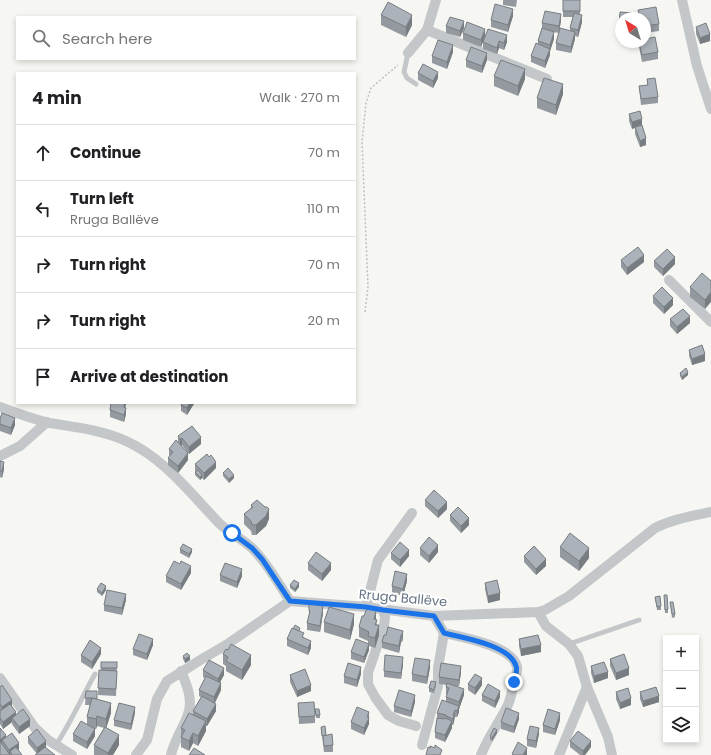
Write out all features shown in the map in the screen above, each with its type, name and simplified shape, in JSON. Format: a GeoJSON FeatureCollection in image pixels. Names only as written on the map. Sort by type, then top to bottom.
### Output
{"type":"FeatureCollection","features":[{"type":"Feature","properties":{"kind":"street"},"geometry":{"type":"LineString","coordinates":[[408,53],[427,30],[436,0]]}},
{"type":"Feature","properties":{"kind":"street"},"geometry":{"type":"LineString","coordinates":[[682,0],[697,66],[711,109]]}},
{"type":"Feature","properties":{"kind":"street"},"geometry":{"type":"LineString","coordinates":[[427,30],[547,79]]}},
{"type":"Feature","properties":{"kind":"street"},"geometry":{"type":"LineString","coordinates":[[669,280],[711,322]]}},
{"type":"Feature","properties":{"kind":"street"},"geometry":{"type":"LineString","coordinates":[[0,407],[48,422],[107,434],[127,441],[145,452],[172,474],[201,502],[220,524],[252,548],[270,570],[290,601],[226,645],[181,671],[167,681],[157,699],[147,740],[136,755]]}},
{"type":"Feature","properties":{"kind":"street"},"geometry":{"type":"LineString","coordinates":[[0,456],[20,446],[48,422]]}},
{"type":"Feature","properties":{"kind":"street","name":"Rruga Ballëve"},"geometry":{"type":"LineString","coordinates":[[290,601],[366,607],[434,616],[538,612],[545,610],[569,596],[655,528],[678,519],[711,512]]}},
{"type":"Feature","properties":{"kind":"street"},"geometry":{"type":"LineString","coordinates":[[366,607],[378,560],[412,513]]}},
{"type":"Feature","properties":{"kind":"street"},"geometry":{"type":"LineString","coordinates":[[383,610],[385,617],[384,626],[368,673],[367,681],[375,697],[390,716],[399,721],[416,726]]}},
{"type":"Feature","properties":{"kind":"street"},"geometry":{"type":"LineString","coordinates":[[538,612],[546,626],[569,644],[578,656],[587,687],[608,737],[612,755]]}},
{"type":"Feature","properties":{"kind":"street"},"geometry":{"type":"LineString","coordinates":[[422,745],[438,686],[438,668],[444,633],[434,616]]}},
{"type":"Feature","properties":{"kind":"street"},"geometry":{"type":"LineString","coordinates":[[444,633],[500,649],[512,656],[517,667],[512,696],[481,755]]}},
{"type":"Feature","properties":{"kind":"street"},"geometry":{"type":"LineString","coordinates":[[171,755],[177,737],[188,716],[190,705],[188,690],[181,671]]}},
{"type":"Feature","properties":{"kind":"street"},"geometry":{"type":"LineString","coordinates":[[0,678],[35,728],[48,740],[72,755]]}},
{"type":"Feature","properties":{"kind":"street"},"geometry":{"type":"LineString","coordinates":[[559,755],[587,687]]}},
{"type":"Feature","properties":{"kind":"lane"},"geometry":{"type":"LineString","coordinates":[[408,53],[404,72],[407,78],[416,84]]}},
{"type":"Feature","properties":{"kind":"lane"},"geometry":{"type":"LineString","coordinates":[[569,644],[639,620]]}},
{"type":"Feature","properties":{"kind":"lane"},"geometry":{"type":"LineString","coordinates":[[56,745],[70,724],[81,698],[95,674]]}},
{"type":"Feature","properties":{"kind":"path"},"geometry":{"type":"LineString","coordinates":[[365,312],[368,286],[362,142],[366,103],[371,88],[398,64]]}},
{"type":"Feature","properties":{"kind":"building"},"geometry":{"type":"Polygon","coordinates":[[[563,0],[580,0],[580,11],[563,11],[563,0]]]}},
{"type":"Feature","properties":{"kind":"building"},"geometry":{"type":"Polygon","coordinates":[[[388,2],[412,15],[406,27],[381,15],[388,2]]]}},
{"type":"Feature","properties":{"kind":"building"},"geometry":{"type":"Polygon","coordinates":[[[495,4],[513,9],[508,25],[491,20],[495,4]]]}},
{"type":"Feature","properties":{"kind":"building"},"geometry":{"type":"Polygon","coordinates":[[[656,7],[659,24],[651,25],[651,12],[638,12],[638,10],[656,7]]]}},
{"type":"Feature","properties":{"kind":"building"},"geometry":{"type":"Polygon","coordinates":[[[545,11],[561,14],[559,26],[542,23],[545,11]]]}},
{"type":"Feature","properties":{"kind":"building"},"geometry":{"type":"Polygon","coordinates":[[[574,13],[582,15],[578,30],[570,28],[574,13]]]}},
{"type":"Feature","properties":{"kind":"building"},"geometry":{"type":"Polygon","coordinates":[[[450,17],[464,21],[460,31],[446,26],[450,17]]]}},
{"type":"Feature","properties":{"kind":"building"},"geometry":{"type":"Polygon","coordinates":[[[467,22],[485,29],[481,40],[463,33],[467,22]]]}},
{"type":"Feature","properties":{"kind":"building"},"geometry":{"type":"Polygon","coordinates":[[[706,23],[710,34],[700,38],[696,27],[706,23]]]}},
{"type":"Feature","properties":{"kind":"building"},"geometry":{"type":"Polygon","coordinates":[[[542,28],[554,32],[550,45],[538,41],[542,28]]]}},
{"type":"Feature","properties":{"kind":"building"},"geometry":{"type":"Polygon","coordinates":[[[560,28],[575,32],[571,47],[556,43],[560,28]]]}},
{"type":"Feature","properties":{"kind":"building"},"geometry":{"type":"Polygon","coordinates":[[[488,29],[507,35],[504,43],[499,41],[497,48],[483,42],[488,29]]]}},
{"type":"Feature","properties":{"kind":"building"},"geometry":{"type":"Polygon","coordinates":[[[655,37],[658,52],[642,55],[640,48],[651,48],[651,38],[655,37]]]}},
{"type":"Feature","properties":{"kind":"building"},"geometry":{"type":"Polygon","coordinates":[[[438,40],[453,45],[447,62],[432,56],[438,40]]]}},
{"type":"Feature","properties":{"kind":"building"},"geometry":{"type":"Polygon","coordinates":[[[536,43],[550,49],[545,61],[531,56],[536,43]]]}},
{"type":"Feature","properties":{"kind":"building"},"geometry":{"type":"Polygon","coordinates":[[[471,47],[487,53],[482,66],[466,60],[471,47]]]}},
{"type":"Feature","properties":{"kind":"building"},"geometry":{"type":"Polygon","coordinates":[[[501,60],[525,69],[518,86],[494,76],[501,60]]]}},
{"type":"Feature","properties":{"kind":"building"},"geometry":{"type":"Polygon","coordinates":[[[423,64],[438,72],[433,81],[418,73],[423,64]]]}},
{"type":"Feature","properties":{"kind":"building"},"geometry":{"type":"Polygon","coordinates":[[[544,78],[563,84],[556,105],[537,98],[544,78]]]}},
{"type":"Feature","properties":{"kind":"building"},"geometry":{"type":"Polygon","coordinates":[[[655,78],[658,97],[641,99],[639,86],[648,85],[647,79],[655,78]]]}},
{"type":"Feature","properties":{"kind":"building"},"geometry":{"type":"Polygon","coordinates":[[[640,111],[642,119],[632,122],[629,114],[640,111]]]}},
{"type":"Feature","properties":{"kind":"building"},"geometry":{"type":"Polygon","coordinates":[[[642,125],[646,138],[640,141],[635,127],[642,125]]]}},
{"type":"Feature","properties":{"kind":"building"},"geometry":{"type":"Polygon","coordinates":[[[638,247],[644,255],[627,268],[621,260],[638,247]]]}},
{"type":"Feature","properties":{"kind":"building"},"geometry":{"type":"Polygon","coordinates":[[[667,249],[675,257],[663,269],[654,261],[667,249]]]}},
{"type":"Feature","properties":{"kind":"building"},"geometry":{"type":"Polygon","coordinates":[[[702,273],[711,281],[711,292],[705,300],[690,287],[702,273]]]}},
{"type":"Feature","properties":{"kind":"building"},"geometry":{"type":"Polygon","coordinates":[[[662,287],[673,298],[664,307],[653,296],[662,287]]]}},
{"type":"Feature","properties":{"kind":"building"},"geometry":{"type":"Polygon","coordinates":[[[683,309],[690,316],[677,327],[670,319],[683,309]]]}},
{"type":"Feature","properties":{"kind":"building"},"geometry":{"type":"Polygon","coordinates":[[[702,345],[705,354],[692,359],[689,350],[702,345]]]}},
{"type":"Feature","properties":{"kind":"building"},"geometry":{"type":"Polygon","coordinates":[[[686,368],[688,372],[682,377],[680,373],[686,368]]]}},
{"type":"Feature","properties":{"kind":"building"},"geometry":{"type":"Polygon","coordinates":[[[111,404],[125,404],[124,407],[126,408],[124,415],[110,410],[111,404]]]}},
{"type":"Feature","properties":{"kind":"building"},"geometry":{"type":"Polygon","coordinates":[[[182,404],[189,404],[187,408],[182,404]]]}},
{"type":"Feature","properties":{"kind":"building"},"geometry":{"type":"Polygon","coordinates":[[[2,413],[15,418],[11,428],[0,424],[2,413]]]}},
{"type":"Feature","properties":{"kind":"building"},"geometry":{"type":"Polygon","coordinates":[[[192,426],[201,437],[189,447],[182,438],[180,439],[178,436],[192,426]]]}},
{"type":"Feature","properties":{"kind":"building"},"geometry":{"type":"Polygon","coordinates":[[[176,440],[188,453],[178,466],[168,458],[173,452],[169,449],[176,440]]]}},
{"type":"Feature","properties":{"kind":"building"},"geometry":{"type":"Polygon","coordinates":[[[207,454],[209,457],[211,455],[216,462],[204,473],[195,464],[207,454]]]}},
{"type":"Feature","properties":{"kind":"building"},"geometry":{"type":"Polygon","coordinates":[[[0,461],[4,462],[2,471],[0,471],[0,461]]]}},
{"type":"Feature","properties":{"kind":"building"},"geometry":{"type":"Polygon","coordinates":[[[228,468],[234,475],[229,479],[223,473],[228,468]]]}},
{"type":"Feature","properties":{"kind":"building"},"geometry":{"type":"Polygon","coordinates":[[[198,470],[202,475],[200,477],[195,472],[198,470]]]}},
{"type":"Feature","properties":{"kind":"building"},"geometry":{"type":"Polygon","coordinates":[[[434,490],[447,502],[438,511],[425,500],[434,490]]]}},
{"type":"Feature","properties":{"kind":"building"},"geometry":{"type":"Polygon","coordinates":[[[257,500],[269,509],[266,516],[256,525],[252,525],[251,521],[244,514],[253,507],[251,505],[257,500]]]}},
{"type":"Feature","properties":{"kind":"building"},"geometry":{"type":"Polygon","coordinates":[[[458,507],[469,518],[461,526],[450,515],[458,507]]]}},
{"type":"Feature","properties":{"kind":"building"},"geometry":{"type":"Polygon","coordinates":[[[570,533],[589,548],[579,561],[560,547],[570,533]]]}},
{"type":"Feature","properties":{"kind":"building"},"geometry":{"type":"Polygon","coordinates":[[[429,537],[438,545],[429,556],[420,548],[429,537]]]}},
{"type":"Feature","properties":{"kind":"building"},"geometry":{"type":"Polygon","coordinates":[[[400,542],[409,550],[400,560],[391,553],[400,542]]]}},
{"type":"Feature","properties":{"kind":"building"},"geometry":{"type":"Polygon","coordinates":[[[183,544],[192,549],[189,554],[180,549],[183,544]]]}},
{"type":"Feature","properties":{"kind":"building"},"geometry":{"type":"Polygon","coordinates":[[[534,546],[546,559],[536,569],[524,556],[534,546]]]}},
{"type":"Feature","properties":{"kind":"building"},"geometry":{"type":"Polygon","coordinates":[[[316,552],[331,563],[322,574],[308,563],[316,552]]]}},
{"type":"Feature","properties":{"kind":"building"},"geometry":{"type":"Polygon","coordinates":[[[174,561],[180,564],[181,561],[191,566],[181,584],[166,576],[174,561]]]}},
{"type":"Feature","properties":{"kind":"building"},"geometry":{"type":"Polygon","coordinates":[[[225,563],[242,569],[237,582],[220,575],[225,563]]]}},
{"type":"Feature","properties":{"kind":"building"},"geometry":{"type":"Polygon","coordinates":[[[395,571],[407,574],[403,589],[392,586],[395,571]]]}},
{"type":"Feature","properties":{"kind":"building"},"geometry":{"type":"Polygon","coordinates":[[[294,580],[299,583],[295,589],[290,585],[294,580]]]}},
{"type":"Feature","properties":{"kind":"building"},"geometry":{"type":"Polygon","coordinates":[[[497,580],[500,593],[488,596],[485,583],[497,580]]]}},
{"type":"Feature","properties":{"kind":"building"},"geometry":{"type":"Polygon","coordinates":[[[101,583],[106,586],[102,593],[97,589],[101,583]]]}},
{"type":"Feature","properties":{"kind":"building"},"geometry":{"type":"Polygon","coordinates":[[[107,590],[126,594],[122,608],[104,605],[107,590]]]}},
{"type":"Feature","properties":{"kind":"building"},"geometry":{"type":"Polygon","coordinates":[[[664,595],[667,595],[668,609],[665,610],[664,595]]]}},
{"type":"Feature","properties":{"kind":"building"},"geometry":{"type":"Polygon","coordinates":[[[660,596],[661,606],[657,607],[655,597],[660,596]]]}},
{"type":"Feature","properties":{"kind":"building"},"geometry":{"type":"Polygon","coordinates":[[[670,602],[673,602],[675,614],[672,614],[670,602]]]}},
{"type":"Feature","properties":{"kind":"building"},"geometry":{"type":"Polygon","coordinates":[[[309,604],[323,606],[320,626],[307,623],[310,611],[309,604]]]}},
{"type":"Feature","properties":{"kind":"building"},"geometry":{"type":"Polygon","coordinates":[[[329,607],[354,614],[350,630],[324,622],[329,607]]]}},
{"type":"Feature","properties":{"kind":"building"},"geometry":{"type":"Polygon","coordinates":[[[367,608],[376,611],[374,619],[377,620],[375,625],[379,625],[375,638],[368,636],[369,632],[359,627],[362,616],[364,616],[367,608]]]}},
{"type":"Feature","properties":{"kind":"building"},"geometry":{"type":"Polygon","coordinates":[[[295,625],[300,628],[299,631],[293,629],[295,625]]]}},
{"type":"Feature","properties":{"kind":"building"},"geometry":{"type":"Polygon","coordinates":[[[388,627],[403,631],[399,646],[382,642],[388,627]]]}},
{"type":"Feature","properties":{"kind":"building"},"geometry":{"type":"Polygon","coordinates":[[[292,628],[304,633],[302,637],[311,641],[308,648],[287,639],[292,628]]]}},
{"type":"Feature","properties":{"kind":"building"},"geometry":{"type":"Polygon","coordinates":[[[139,634],[153,639],[147,654],[133,649],[139,634]]]}},
{"type":"Feature","properties":{"kind":"building"},"geometry":{"type":"Polygon","coordinates":[[[538,635],[541,645],[521,649],[519,639],[538,635]]]}},
{"type":"Feature","properties":{"kind":"building"},"geometry":{"type":"Polygon","coordinates":[[[356,639],[369,644],[364,657],[351,652],[356,639]]]}},
{"type":"Feature","properties":{"kind":"building"},"geometry":{"type":"Polygon","coordinates":[[[90,640],[101,648],[92,662],[81,655],[90,640]]]}},
{"type":"Feature","properties":{"kind":"building"},"geometry":{"type":"Polygon","coordinates":[[[231,644],[251,655],[242,670],[226,661],[228,657],[223,654],[226,649],[228,650],[231,644]]]}},
{"type":"Feature","properties":{"kind":"building"},"geometry":{"type":"Polygon","coordinates":[[[187,653],[190,656],[185,659],[183,656],[187,653]]]}},
{"type":"Feature","properties":{"kind":"building"},"geometry":{"type":"Polygon","coordinates":[[[624,654],[629,668],[616,673],[610,659],[624,654]]]}},
{"type":"Feature","properties":{"kind":"building"},"geometry":{"type":"Polygon","coordinates":[[[385,655],[403,657],[401,673],[384,671],[385,655]]]}},
{"type":"Feature","properties":{"kind":"building"},"geometry":{"type":"Polygon","coordinates":[[[415,658],[430,660],[427,677],[412,674],[415,658]]]}},
{"type":"Feature","properties":{"kind":"building"},"geometry":{"type":"Polygon","coordinates":[[[209,660],[224,668],[218,679],[203,670],[209,660]]]}},
{"type":"Feature","properties":{"kind":"building"},"geometry":{"type":"Polygon","coordinates":[[[101,662],[117,662],[117,668],[101,668],[101,662]]]}},
{"type":"Feature","properties":{"kind":"building"},"geometry":{"type":"Polygon","coordinates":[[[604,662],[608,672],[594,676],[591,666],[604,662]]]}},
{"type":"Feature","properties":{"kind":"building"},"geometry":{"type":"Polygon","coordinates":[[[348,663],[361,667],[357,680],[344,676],[348,663]]]}},
{"type":"Feature","properties":{"kind":"building"},"geometry":{"type":"Polygon","coordinates":[[[441,663],[461,666],[459,680],[439,677],[441,663]]]}},
{"type":"Feature","properties":{"kind":"building"},"geometry":{"type":"Polygon","coordinates":[[[305,669],[311,685],[297,691],[290,675],[305,669]]]}},
{"type":"Feature","properties":{"kind":"building"},"geometry":{"type":"Polygon","coordinates":[[[99,670],[117,671],[116,689],[98,688],[99,670]]]}},
{"type":"Feature","properties":{"kind":"building"},"geometry":{"type":"Polygon","coordinates":[[[475,674],[482,678],[475,688],[468,684],[475,674]]]}},
{"type":"Feature","properties":{"kind":"building"},"geometry":{"type":"Polygon","coordinates":[[[206,676],[221,683],[214,697],[199,690],[206,676]]]}},
{"type":"Feature","properties":{"kind":"building"},"geometry":{"type":"Polygon","coordinates":[[[431,681],[436,682],[434,690],[429,688],[431,681]]]}},
{"type":"Feature","properties":{"kind":"building"},"geometry":{"type":"Polygon","coordinates":[[[447,683],[464,689],[459,702],[446,697],[449,688],[446,687],[447,683]]]}},
{"type":"Feature","properties":{"kind":"building"},"geometry":{"type":"Polygon","coordinates":[[[488,684],[500,691],[495,701],[482,695],[488,684]]]}},
{"type":"Feature","properties":{"kind":"building"},"geometry":{"type":"Polygon","coordinates":[[[2,685],[12,700],[2,707],[0,704],[0,687],[2,685]]]}},
{"type":"Feature","properties":{"kind":"building"},"geometry":{"type":"Polygon","coordinates":[[[656,687],[659,696],[643,701],[640,692],[656,687]]]}},
{"type":"Feature","properties":{"kind":"building"},"geometry":{"type":"Polygon","coordinates":[[[628,688],[631,698],[620,703],[616,692],[628,688]]]}},
{"type":"Feature","properties":{"kind":"building"},"geometry":{"type":"Polygon","coordinates":[[[399,690],[415,695],[411,711],[394,706],[399,690]]]}},
{"type":"Feature","properties":{"kind":"building"},"geometry":{"type":"Polygon","coordinates":[[[86,691],[97,691],[97,699],[85,698],[86,691]]]}},
{"type":"Feature","properties":{"kind":"building"},"geometry":{"type":"Polygon","coordinates":[[[202,696],[216,704],[207,719],[193,711],[202,696]]]}},
{"type":"Feature","properties":{"kind":"building"},"geometry":{"type":"Polygon","coordinates":[[[92,698],[111,703],[106,719],[97,716],[96,719],[87,717],[92,698]]]}},
{"type":"Feature","properties":{"kind":"building"},"geometry":{"type":"Polygon","coordinates":[[[442,700],[459,706],[457,711],[455,710],[453,719],[446,715],[437,713],[442,700]]]}},
{"type":"Feature","properties":{"kind":"building"},"geometry":{"type":"Polygon","coordinates":[[[314,702],[315,716],[299,717],[298,703],[314,702]]]}},
{"type":"Feature","properties":{"kind":"building"},"geometry":{"type":"Polygon","coordinates":[[[119,703],[135,707],[131,724],[114,720],[119,703]]]}},
{"type":"Feature","properties":{"kind":"building"},"geometry":{"type":"Polygon","coordinates":[[[10,704],[16,712],[3,722],[0,718],[0,711],[10,704]]]}},
{"type":"Feature","properties":{"kind":"building"},"geometry":{"type":"Polygon","coordinates":[[[357,707],[369,712],[367,717],[369,718],[364,728],[351,722],[357,707]]]}},
{"type":"Feature","properties":{"kind":"building"},"geometry":{"type":"Polygon","coordinates":[[[506,708],[519,713],[514,727],[501,722],[506,708]]]}},
{"type":"Feature","properties":{"kind":"building"},"geometry":{"type":"Polygon","coordinates":[[[23,709],[30,719],[19,727],[12,718],[23,709]]]}},
{"type":"Feature","properties":{"kind":"building"},"geometry":{"type":"Polygon","coordinates":[[[315,709],[319,709],[320,715],[316,715],[315,709]]]}},
{"type":"Feature","properties":{"kind":"building"},"geometry":{"type":"Polygon","coordinates":[[[548,709],[560,713],[555,729],[543,725],[548,709]]]}},
{"type":"Feature","properties":{"kind":"building"},"geometry":{"type":"Polygon","coordinates":[[[189,713],[206,721],[198,736],[193,733],[189,741],[181,737],[185,730],[181,728],[189,713]]]}},
{"type":"Feature","properties":{"kind":"building"},"geometry":{"type":"Polygon","coordinates":[[[437,718],[445,718],[452,721],[445,735],[435,732],[437,718]]]}},
{"type":"Feature","properties":{"kind":"building"},"geometry":{"type":"Polygon","coordinates":[[[81,721],[95,729],[87,742],[73,734],[81,721]]]}},
{"type":"Feature","properties":{"kind":"building"},"geometry":{"type":"Polygon","coordinates":[[[325,726],[326,735],[322,736],[321,727],[325,726]]]}},
{"type":"Feature","properties":{"kind":"building"},"geometry":{"type":"Polygon","coordinates":[[[530,726],[539,728],[536,741],[527,739],[530,726]]]}},
{"type":"Feature","properties":{"kind":"building"},"geometry":{"type":"Polygon","coordinates":[[[105,727],[119,735],[108,753],[94,745],[105,727]]]}},
{"type":"Feature","properties":{"kind":"building"},"geometry":{"type":"Polygon","coordinates":[[[0,728],[6,735],[0,740],[0,728]]]}},
{"type":"Feature","properties":{"kind":"building"},"geometry":{"type":"Polygon","coordinates":[[[494,728],[497,730],[492,738],[490,736],[494,728]]]}},
{"type":"Feature","properties":{"kind":"building"},"geometry":{"type":"Polygon","coordinates":[[[37,729],[46,741],[37,748],[28,737],[37,729]]]}},
{"type":"Feature","properties":{"kind":"building"},"geometry":{"type":"Polygon","coordinates":[[[578,731],[591,741],[583,751],[570,741],[578,731]]]}},
{"type":"Feature","properties":{"kind":"building"},"geometry":{"type":"Polygon","coordinates":[[[12,733],[19,743],[9,750],[2,740],[12,733]]]}},
{"type":"Feature","properties":{"kind":"building"},"geometry":{"type":"Polygon","coordinates":[[[332,734],[333,745],[324,746],[323,736],[332,734]]]}},
{"type":"Feature","properties":{"kind":"building"},"geometry":{"type":"Polygon","coordinates":[[[0,741],[10,755],[0,755],[0,741]]]}},
{"type":"Feature","properties":{"kind":"building"},"geometry":{"type":"Polygon","coordinates":[[[518,742],[527,748],[523,755],[512,754],[518,742]]]}},
{"type":"Feature","properties":{"kind":"building"},"geometry":{"type":"Polygon","coordinates":[[[435,745],[442,750],[440,755],[426,755],[428,747],[430,748],[430,746],[435,748],[435,745]]]}},
{"type":"Feature","properties":{"kind":"building"},"geometry":{"type":"Polygon","coordinates":[[[16,747],[22,755],[12,755],[10,751],[16,747]]]}},
{"type":"Feature","properties":{"kind":"building"},"geometry":{"type":"Polygon","coordinates":[[[45,747],[55,755],[35,755],[45,747]]]}},
{"type":"Feature","properties":{"kind":"building"},"geometry":{"type":"Polygon","coordinates":[[[194,748],[205,755],[189,755],[194,748]]]}},
{"type":"Feature","properties":{"kind":"route"},"geometry":{"type":"LineString","coordinates":[[232,533],[252,548],[262,559],[290,601],[366,607],[434,616],[444,633],[500,649],[512,656],[517,667],[514,682]]}}]}
